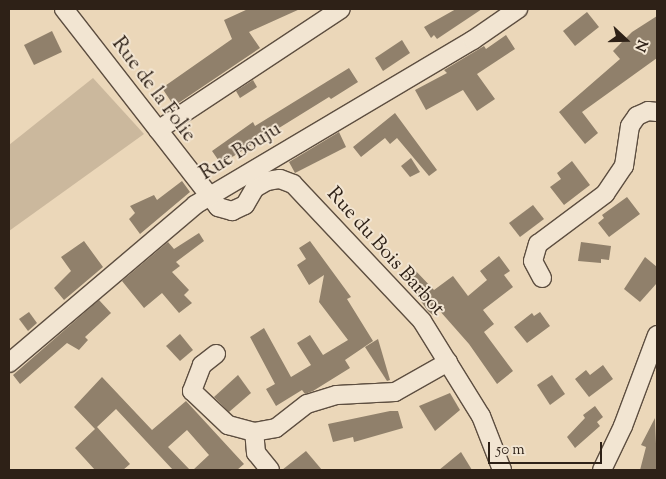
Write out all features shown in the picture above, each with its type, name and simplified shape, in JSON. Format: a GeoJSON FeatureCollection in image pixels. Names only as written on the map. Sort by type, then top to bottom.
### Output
{"type":"FeatureCollection","features":[{"type":"Feature","properties":{"kind":"street","name":"Rue de la Folie"},"geometry":{"type":"LineString","coordinates":[[64,9],[158,130],[207,197]]}},
{"type":"Feature","properties":{"kind":"street"},"geometry":{"type":"LineString","coordinates":[[158,130],[341,9]]}},
{"type":"Feature","properties":{"kind":"street","name":"Rue Bouju"},"geometry":{"type":"LineString","coordinates":[[9,363],[78,301],[207,197],[400,84],[518,9]]}},
{"type":"Feature","properties":{"kind":"street"},"geometry":{"type":"LineString","coordinates":[[542,278],[533,261],[538,244],[605,194],[624,166],[630,126],[637,116],[648,110],[657,112]]}},
{"type":"Feature","properties":{"kind":"street","name":"Rue du Bois Barbot"},"geometry":{"type":"LineString","coordinates":[[207,197],[218,207],[232,211],[245,205],[255,188],[280,179],[293,184],[422,321],[481,416],[502,470]]}},
{"type":"Feature","properties":{"kind":"street"},"geometry":{"type":"LineString","coordinates":[[602,470],[623,426],[657,334]]}},
{"type":"Feature","properties":{"kind":"street"},"geometry":{"type":"LineString","coordinates":[[216,354],[202,365],[192,391],[228,424],[254,432],[276,428],[307,404],[337,395],[395,392],[448,362]]}},
{"type":"Feature","properties":{"kind":"street"},"geometry":{"type":"LineString","coordinates":[[254,432],[256,453],[270,470]]}},
{"type":"Feature","properties":{"kind":"shaded area"},"geometry":{"type":"Polygon","coordinates":[[[93,78],[144,134],[9,231],[9,145],[93,78]]]}},
{"type":"Feature","properties":{"kind":"building"},"geometry":{"type":"Polygon","coordinates":[[[248,9],[300,9],[249,32],[260,48],[174,106],[162,88],[232,39],[224,20],[248,9]]]}},
{"type":"Feature","properties":{"kind":"building"},"geometry":{"type":"Polygon","coordinates":[[[456,9],[482,9],[437,39],[434,35],[431,38],[424,27],[456,9]]]}},
{"type":"Feature","properties":{"kind":"building"},"geometry":{"type":"Polygon","coordinates":[[[587,12],[599,27],[575,46],[563,31],[587,12]]]}},
{"type":"Feature","properties":{"kind":"building"},"geometry":{"type":"Polygon","coordinates":[[[657,16],[657,58],[582,112],[598,133],[585,144],[559,112],[620,59],[613,51],[632,32],[657,16]]]}},
{"type":"Feature","properties":{"kind":"building"},"geometry":{"type":"Polygon","coordinates":[[[52,31],[62,52],[34,65],[24,45],[52,31]]]}},
{"type":"Feature","properties":{"kind":"building"},"geometry":{"type":"Polygon","coordinates":[[[506,35],[515,49],[477,74],[495,99],[477,111],[463,90],[426,110],[415,90],[447,73],[444,70],[484,46],[486,49],[506,35]]]}},
{"type":"Feature","properties":{"kind":"building"},"geometry":{"type":"Polygon","coordinates":[[[402,40],[410,53],[383,71],[375,58],[402,40]]]}},
{"type":"Feature","properties":{"kind":"building"},"geometry":{"type":"Polygon","coordinates":[[[349,68],[358,82],[331,99],[329,97],[221,164],[212,151],[253,122],[255,126],[349,68]]]}},
{"type":"Feature","properties":{"kind":"building"},"geometry":{"type":"Polygon","coordinates":[[[253,80],[257,87],[240,98],[236,91],[253,80]]]}},
{"type":"Feature","properties":{"kind":"building"},"geometry":{"type":"Polygon","coordinates":[[[395,113],[437,170],[429,176],[397,138],[390,144],[385,138],[361,157],[353,147],[395,113]]]}},
{"type":"Feature","properties":{"kind":"building"},"geometry":{"type":"Polygon","coordinates":[[[339,132],[346,147],[295,173],[289,162],[339,132]]]}},
{"type":"Feature","properties":{"kind":"building"},"geometry":{"type":"Polygon","coordinates":[[[411,158],[420,172],[410,177],[401,166],[411,158]]]}},
{"type":"Feature","properties":{"kind":"building"},"geometry":{"type":"Polygon","coordinates":[[[572,161],[590,185],[564,205],[550,187],[561,179],[557,173],[572,161]]]}},
{"type":"Feature","properties":{"kind":"building"},"geometry":{"type":"Polygon","coordinates":[[[182,181],[190,192],[140,234],[129,219],[135,213],[130,206],[154,195],[157,200],[182,181]]]}},
{"type":"Feature","properties":{"kind":"building"},"geometry":{"type":"Polygon","coordinates":[[[627,197],[640,214],[609,237],[598,223],[604,218],[602,215],[627,197]]]}},
{"type":"Feature","properties":{"kind":"building"},"geometry":{"type":"Polygon","coordinates":[[[533,205],[544,219],[520,237],[509,223],[533,205]]]}},
{"type":"Feature","properties":{"kind":"building"},"geometry":{"type":"Polygon","coordinates":[[[199,233],[204,241],[176,262],[180,266],[172,272],[189,290],[184,295],[192,303],[179,313],[162,293],[144,308],[122,281],[168,242],[174,249],[199,233]]]}},
{"type":"Feature","properties":{"kind":"building"},"geometry":{"type":"Polygon","coordinates":[[[84,241],[103,267],[64,300],[54,288],[71,271],[61,257],[84,241]]]}},
{"type":"Feature","properties":{"kind":"building"},"geometry":{"type":"Polygon","coordinates":[[[310,241],[351,297],[347,299],[373,341],[345,360],[350,368],[313,391],[305,394],[302,390],[276,406],[266,389],[275,384],[250,337],[264,328],[291,377],[311,365],[297,343],[310,335],[323,355],[348,340],[319,302],[324,275],[309,285],[297,265],[306,259],[299,248],[310,241]]]}},
{"type":"Feature","properties":{"kind":"building"},"geometry":{"type":"Polygon","coordinates":[[[581,242],[611,246],[609,260],[601,259],[601,263],[578,261],[581,242]]]}},
{"type":"Feature","properties":{"kind":"building"},"geometry":{"type":"Polygon","coordinates":[[[499,256],[510,271],[504,275],[513,287],[483,310],[494,324],[484,332],[513,371],[497,384],[469,344],[439,310],[433,315],[428,311],[402,275],[413,268],[434,290],[453,276],[468,296],[487,280],[480,271],[499,256]]]}},
{"type":"Feature","properties":{"kind":"building"},"geometry":{"type":"Polygon","coordinates":[[[645,257],[657,267],[657,283],[640,302],[624,289],[645,257]]]}},
{"type":"Feature","properties":{"kind":"building"},"geometry":{"type":"Polygon","coordinates":[[[99,300],[111,313],[85,337],[88,340],[79,350],[67,343],[20,384],[13,375],[99,300]]]}},
{"type":"Feature","properties":{"kind":"building"},"geometry":{"type":"Polygon","coordinates":[[[29,312],[37,323],[28,331],[19,319],[29,312]]]}},
{"type":"Feature","properties":{"kind":"building"},"geometry":{"type":"Polygon","coordinates":[[[540,312],[550,326],[527,343],[514,327],[532,313],[534,316],[540,312]]]}},
{"type":"Feature","properties":{"kind":"building"},"geometry":{"type":"Polygon","coordinates":[[[180,334],[193,350],[180,361],[166,346],[180,334]]]}},
{"type":"Feature","properties":{"kind":"building"},"geometry":{"type":"Polygon","coordinates":[[[378,339],[390,380],[387,381],[365,347],[378,339]]]}},
{"type":"Feature","properties":{"kind":"building"},"geometry":{"type":"Polygon","coordinates":[[[603,365],[613,379],[589,397],[575,379],[586,370],[590,375],[603,365]]]}},
{"type":"Feature","properties":{"kind":"building"},"geometry":{"type":"Polygon","coordinates":[[[238,375],[251,393],[229,412],[214,397],[238,375]]]}},
{"type":"Feature","properties":{"kind":"building"},"geometry":{"type":"Polygon","coordinates":[[[552,375],[565,394],[550,405],[537,385],[552,375]]]}},
{"type":"Feature","properties":{"kind":"building"},"geometry":{"type":"Polygon","coordinates":[[[102,377],[152,430],[186,401],[244,464],[237,470],[193,470],[209,455],[187,430],[168,447],[190,470],[173,470],[116,409],[97,427],[130,464],[123,470],[95,470],[75,448],[95,429],[74,407],[102,377]]]}},
{"type":"Feature","properties":{"kind":"building"},"geometry":{"type":"Polygon","coordinates":[[[450,393],[460,410],[435,431],[419,406],[450,393]]]}},
{"type":"Feature","properties":{"kind":"building"},"geometry":{"type":"Polygon","coordinates":[[[595,406],[603,417],[597,422],[600,426],[575,448],[567,437],[585,418],[583,415],[595,406]]]}},
{"type":"Feature","properties":{"kind":"building"},"geometry":{"type":"Polygon","coordinates":[[[398,411],[403,428],[354,442],[353,437],[333,442],[328,424],[398,411]]]}},
{"type":"Feature","properties":{"kind":"building"},"geometry":{"type":"Polygon","coordinates":[[[655,418],[657,470],[640,470],[646,447],[641,445],[655,418]]]}},
{"type":"Feature","properties":{"kind":"building"},"geometry":{"type":"Polygon","coordinates":[[[306,451],[322,470],[282,470],[306,451]]]}},
{"type":"Feature","properties":{"kind":"building"},"geometry":{"type":"Polygon","coordinates":[[[461,452],[472,470],[439,470],[461,452]]]}}]}
